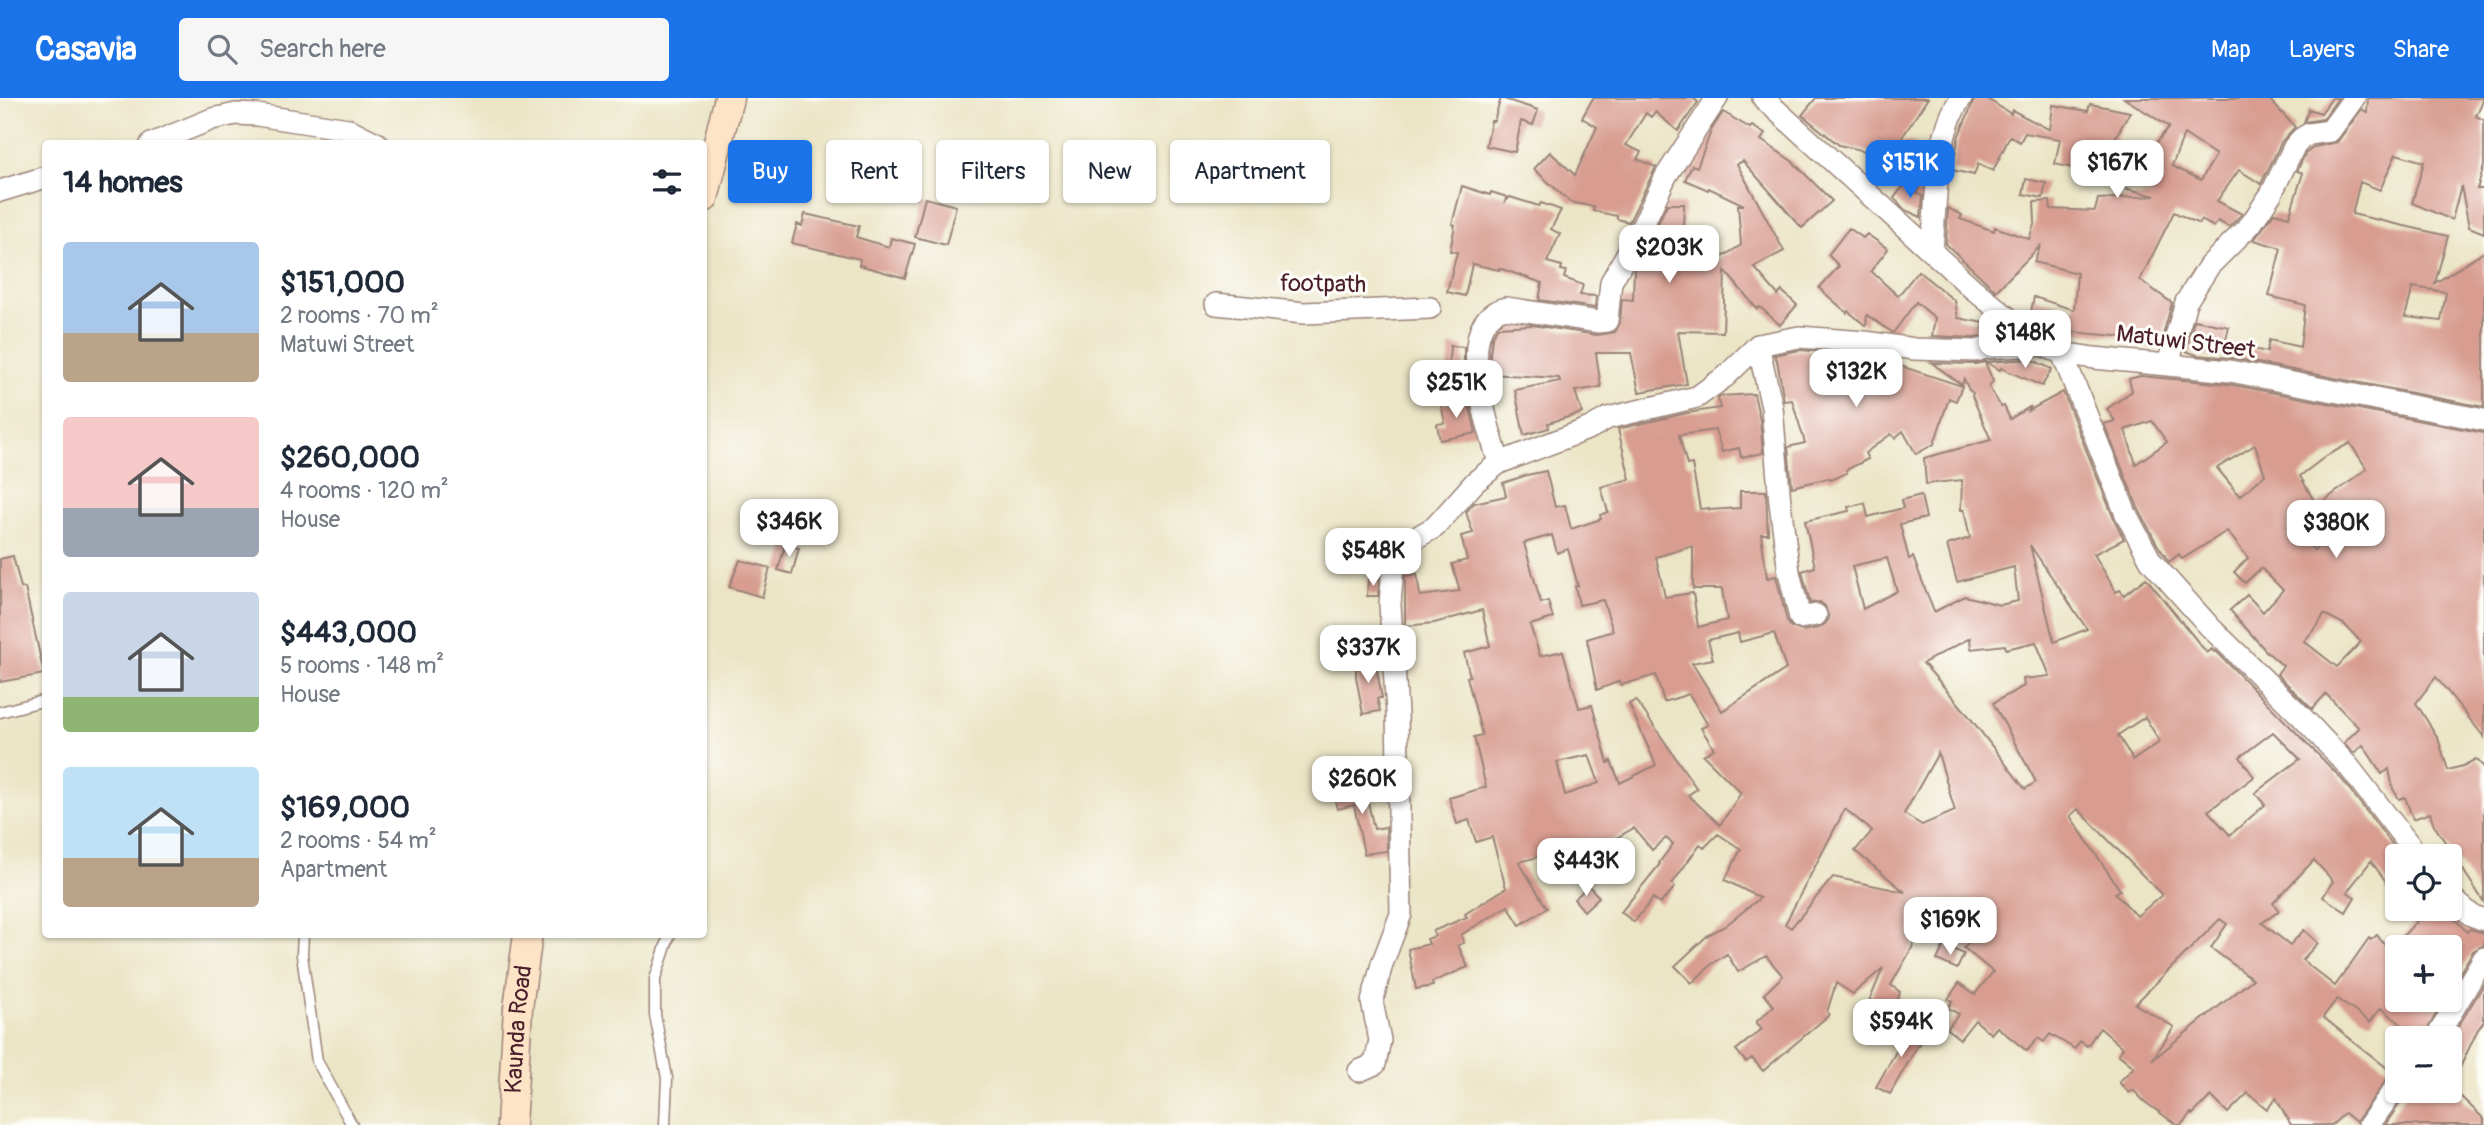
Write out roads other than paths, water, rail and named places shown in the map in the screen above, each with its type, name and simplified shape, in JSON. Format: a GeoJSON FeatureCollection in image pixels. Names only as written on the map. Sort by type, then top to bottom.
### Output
{"type":"FeatureCollection","features":[{"type":"Feature","properties":{"kind":"main road"},"geometry":{"type":"LineString","coordinates":[[707,186],[729,98]]}},
{"type":"Feature","properties":{"kind":"main road","name":"Kaunda Road"},"geometry":{"type":"LineString","coordinates":[[511,1125],[519,1008],[528,938]]}},
{"type":"Feature","properties":{"kind":"street"},"geometry":{"type":"LineString","coordinates":[[1499,463],[1480,391],[1476,351],[1482,326],[1496,310],[1506,308],[1606,322],[1611,282],[1640,231],[1666,176],[1717,98]]}},
{"type":"Feature","properties":{"kind":"street","name":"Matuwi Street"},"geometry":{"type":"LineString","coordinates":[[1763,98],[1972,288],[2041,345],[2062,353],[2094,358],[2230,371],[2484,420]]}},
{"type":"Feature","properties":{"kind":"street"},"geometry":{"type":"LineString","coordinates":[[1932,250],[1943,139],[1949,119],[1961,98]]}},
{"type":"Feature","properties":{"kind":"street"},"geometry":{"type":"LineString","coordinates":[[2168,363],[2186,302],[2209,266],[2251,224],[2272,194],[2301,139],[2309,134],[2330,131],[2354,98]]}},
{"type":"Feature","properties":{"kind":"street"},"geometry":{"type":"LineString","coordinates":[[161,140],[212,119],[236,114],[328,125],[348,129],[370,140]]}},
{"type":"Feature","properties":{"kind":"street"},"geometry":{"type":"LineString","coordinates":[[0,191],[42,178]]}},
{"type":"Feature","properties":{"kind":"street","name":"footpath"},"geometry":{"type":"LineString","coordinates":[[1216,304],[1304,313],[1430,308]]}},
{"type":"Feature","properties":{"kind":"street"},"geometry":{"type":"LineString","coordinates":[[1359,1071],[1376,1064],[1380,1040],[1372,1002],[1382,964],[1401,914],[1397,713],[1390,605],[1394,550],[1436,527],[1475,482],[1499,463],[1608,418],[1697,397],[1726,376],[1758,345],[1799,337],[1914,349],[1976,351],[2041,345]]}},
{"type":"Feature","properties":{"kind":"street"},"geometry":{"type":"LineString","coordinates":[[1758,345],[1772,407],[1776,468],[1789,572],[1800,618],[1816,615]]}},
{"type":"Feature","properties":{"kind":"street"},"geometry":{"type":"LineString","coordinates":[[2062,353],[2126,514],[2151,561],[2210,627],[2349,767],[2409,844]]}},
{"type":"Feature","properties":{"kind":"street"},"geometry":{"type":"LineString","coordinates":[[2462,907],[2471,915],[2484,920]]}},
{"type":"Feature","properties":{"kind":"street"},"geometry":{"type":"LineString","coordinates":[[2443,1026],[2484,958]]}},
{"type":"Feature","properties":{"kind":"street"},"geometry":{"type":"LineString","coordinates":[[2369,1125],[2385,1102]]}},
{"type":"Feature","properties":{"kind":"lane"},"geometry":{"type":"LineString","coordinates":[[0,712],[42,701]]}},
{"type":"Feature","properties":{"kind":"lane"},"geometry":{"type":"LineString","coordinates":[[303,938],[302,955],[317,1061],[352,1125]]}},
{"type":"Feature","properties":{"kind":"lane"},"geometry":{"type":"LineString","coordinates":[[665,1125],[667,1079],[655,1015],[655,979],[669,938]]}}]}
